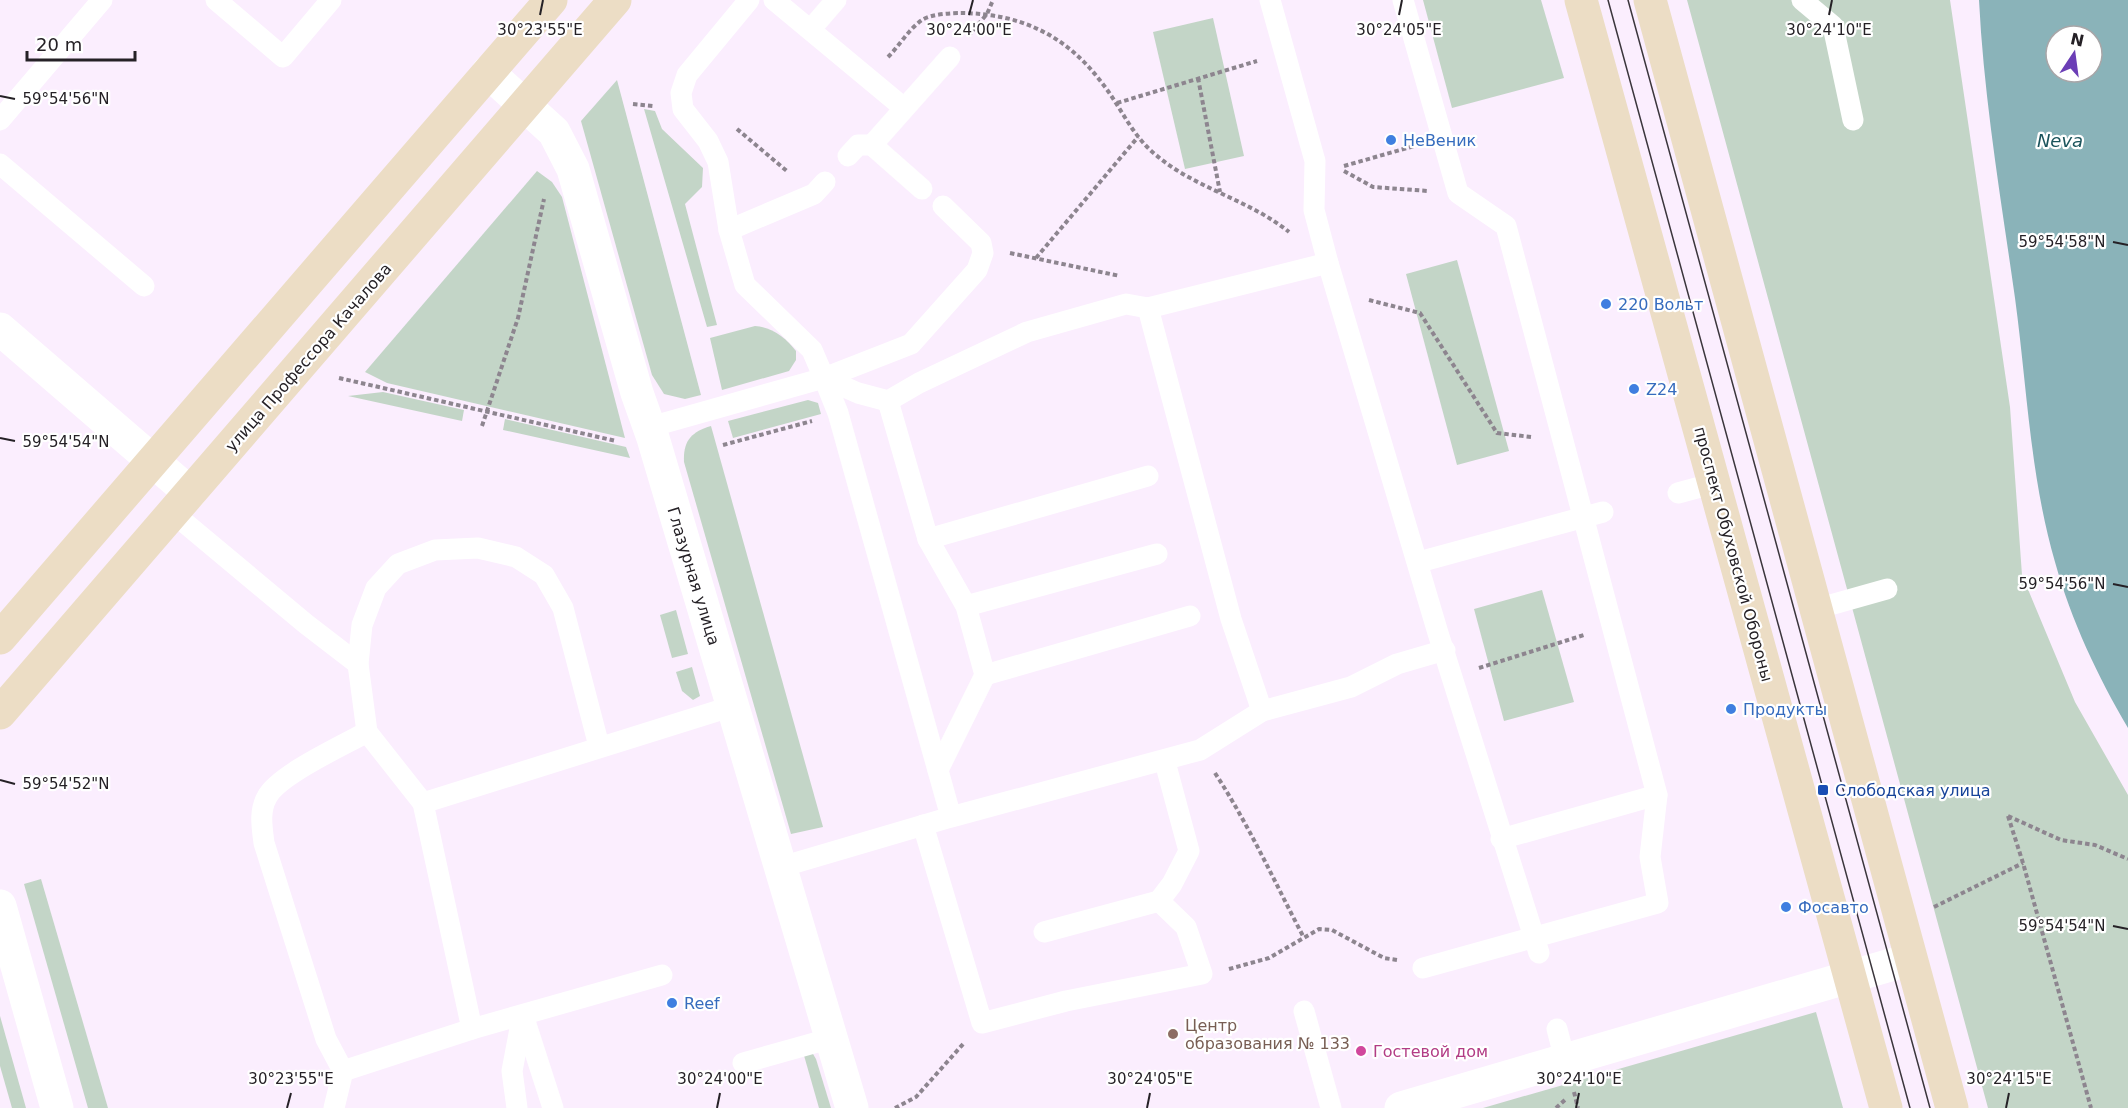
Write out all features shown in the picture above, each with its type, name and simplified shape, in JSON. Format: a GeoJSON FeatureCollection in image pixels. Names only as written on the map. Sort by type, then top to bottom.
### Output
{"type":"FeatureCollection","features":[{"type":"Feature","properties":{"kind":"main road"},"geometry":{"type":"LineString","coordinates":[[5,622],[153,462],[551,0]]}},
{"type":"Feature","properties":{"kind":"main road","name":"улица Профессора Качалова"},"geometry":{"type":"LineString","coordinates":[[0,713],[615,0]]}},
{"type":"Feature","properties":{"kind":"main road","name":"проспект Обуховской Обороны"},"geometry":{"type":"LineString","coordinates":[[1581,0],[1886,1108]]}},
{"type":"Feature","properties":{"kind":"main road"},"geometry":{"type":"LineString","coordinates":[[1650,0],[1952,1108]]}},
{"type":"Feature","properties":{"kind":"street","name":"Глазурная улица"},"geometry":{"type":"LineString","coordinates":[[488,72],[526,104],[554,132],[573,169],[852,1108]]}},
{"type":"Feature","properties":{"kind":"street"},"geometry":{"type":"LineString","coordinates":[[0,329],[153,462],[181,503]]}},
{"type":"Feature","properties":{"kind":"street"},"geometry":{"type":"LineString","coordinates":[[0,906],[57,1108]]}},
{"type":"Feature","properties":{"kind":"street"},"geometry":{"type":"LineString","coordinates":[[1401,1108],[1561,1045],[1850,977],[1911,959]]}},
{"type":"Feature","properties":{"kind":"lane"},"geometry":{"type":"LineString","coordinates":[[0,120],[102,0]]}},
{"type":"Feature","properties":{"kind":"lane"},"geometry":{"type":"LineString","coordinates":[[216,0],[283,57],[331,0]]}},
{"type":"Feature","properties":{"kind":"lane"},"geometry":{"type":"LineString","coordinates":[[749,0],[687,75],[681,93],[683,108],[708,141],[718,162],[729,230],[745,285],[812,350],[838,414],[951,817]]}},
{"type":"Feature","properties":{"kind":"lane"},"geometry":{"type":"LineString","coordinates":[[774,0],[904,108]]}},
{"type":"Feature","properties":{"kind":"lane"},"geometry":{"type":"LineString","coordinates":[[811,29],[836,0]]}},
{"type":"Feature","properties":{"kind":"lane"},"geometry":{"type":"LineString","coordinates":[[1270,0],[1315,161],[1314,210],[1336,292],[1502,840],[1536,944]]}},
{"type":"Feature","properties":{"kind":"lane"},"geometry":{"type":"LineString","coordinates":[[1403,0],[1458,193],[1506,226],[1563,442],[1593,515],[1657,795],[1650,857],[1658,903],[1536,944],[1423,968]]}},
{"type":"Feature","properties":{"kind":"lane"},"geometry":{"type":"LineString","coordinates":[[1802,0],[1833,26],[1853,120]]}},
{"type":"Feature","properties":{"kind":"lane"},"geometry":{"type":"LineString","coordinates":[[872,145],[950,57]]}},
{"type":"Feature","properties":{"kind":"lane"},"geometry":{"type":"LineString","coordinates":[[848,156],[858,145],[872,145],[922,189]]}},
{"type":"Feature","properties":{"kind":"lane"},"geometry":{"type":"LineString","coordinates":[[0,164],[144,286]]}},
{"type":"Feature","properties":{"kind":"lane"},"geometry":{"type":"LineString","coordinates":[[729,230],[820,188]]}},
{"type":"Feature","properties":{"kind":"lane"},"geometry":{"type":"LineString","coordinates":[[651,433],[824,378],[911,344],[977,270],[983,253],[981,243],[975,234],[943,206]]}},
{"type":"Feature","properties":{"kind":"lane"},"geometry":{"type":"LineString","coordinates":[[824,378],[858,393],[888,401],[919,383],[1027,332],[1126,304],[1148,308],[1328,263]]}},
{"type":"Feature","properties":{"kind":"lane"},"geometry":{"type":"LineString","coordinates":[[1148,308],[1231,619],[1262,711]]}},
{"type":"Feature","properties":{"kind":"lane"},"geometry":{"type":"LineString","coordinates":[[888,401],[928,539],[966,606],[985,675],[938,770]]}},
{"type":"Feature","properties":{"kind":"lane"},"geometry":{"type":"LineString","coordinates":[[928,539],[1148,476]]}},
{"type":"Feature","properties":{"kind":"lane"},"geometry":{"type":"LineString","coordinates":[[1678,493],[1715,483]]}},
{"type":"Feature","properties":{"kind":"lane"},"geometry":{"type":"LineString","coordinates":[[181,503],[306,624],[358,664]]}},
{"type":"Feature","properties":{"kind":"lane"},"geometry":{"type":"LineString","coordinates":[[1419,562],[1593,515]]}},
{"type":"Feature","properties":{"kind":"lane"},"geometry":{"type":"LineString","coordinates":[[472,1029],[423,803],[367,732],[358,664],[362,625],[376,588],[398,564],[435,550],[478,548],[516,556],[544,575],[563,608],[599,746]]}},
{"type":"Feature","properties":{"kind":"lane"},"geometry":{"type":"LineString","coordinates":[[966,606],[1157,554]]}},
{"type":"Feature","properties":{"kind":"lane"},"geometry":{"type":"LineString","coordinates":[[1816,609],[1887,589]]}},
{"type":"Feature","properties":{"kind":"lane"},"geometry":{"type":"LineString","coordinates":[[985,675],[1190,615]]}},
{"type":"Feature","properties":{"kind":"lane"},"geometry":{"type":"LineString","coordinates":[[781,867],[951,817],[1165,762],[1200,750],[1262,711],[1351,687],[1397,664],[1445,650]]}},
{"type":"Feature","properties":{"kind":"lane"},"geometry":{"type":"LineString","coordinates":[[423,803],[599,746],[733,706]]}},
{"type":"Feature","properties":{"kind":"lane"},"geometry":{"type":"LineString","coordinates":[[334,1108],[343,1071],[326,1039],[264,843],[261,820],[267,796],[281,780],[367,732]]}},
{"type":"Feature","properties":{"kind":"lane"},"geometry":{"type":"LineString","coordinates":[[1044,932],[1159,902],[1189,851],[1165,762]]}},
{"type":"Feature","properties":{"kind":"lane"},"geometry":{"type":"LineString","coordinates":[[1502,840],[1657,795]]}},
{"type":"Feature","properties":{"kind":"lane"},"geometry":{"type":"LineString","coordinates":[[923,825],[982,1023],[1066,1001],[1202,974],[1186,927],[1159,902]]}},
{"type":"Feature","properties":{"kind":"lane"},"geometry":{"type":"LineString","coordinates":[[343,1071],[472,1029],[662,975]]}},
{"type":"Feature","properties":{"kind":"lane"},"geometry":{"type":"LineString","coordinates":[[1304,1011],[1331,1108]]}},
{"type":"Feature","properties":{"kind":"lane"},"geometry":{"type":"LineString","coordinates":[[517,1108],[512,1071],[523,1015]]}},
{"type":"Feature","properties":{"kind":"lane"},"geometry":{"type":"LineString","coordinates":[[523,1015],[553,1108]]}},
{"type":"Feature","properties":{"kind":"lane"},"geometry":{"type":"LineString","coordinates":[[743,1063],[831,1038]]}},
{"type":"Feature","properties":{"kind":"path"},"geometry":{"type":"LineString","coordinates":[[987,14],[993,0]]}},
{"type":"Feature","properties":{"kind":"path"},"geometry":{"type":"LineString","coordinates":[[870,78],[923,19],[952,13],[987,14],[1015,19],[1047,32],[1101,81],[1138,137],[1172,168],[1196,183],[1220,192],[1282,226],[1328,263]]}},
{"type":"Feature","properties":{"kind":"path"},"geometry":{"type":"LineString","coordinates":[[1117,103],[1284,53]]}},
{"type":"Feature","properties":{"kind":"path"},"geometry":{"type":"LineString","coordinates":[[1198,78],[1220,192]]}},
{"type":"Feature","properties":{"kind":"path"},"geometry":{"type":"LineString","coordinates":[[727,121],[820,188]]}},
{"type":"Feature","properties":{"kind":"path"},"geometry":{"type":"LineString","coordinates":[[1035,258],[1138,137]]}},
{"type":"Feature","properties":{"kind":"path"},"geometry":{"type":"LineString","coordinates":[[1442,138],[1338,167],[1372,187],[1458,193]]}},
{"type":"Feature","properties":{"kind":"path"},"geometry":{"type":"LineString","coordinates":[[482,426],[485,411],[515,327],[524,280],[541,221],[545,192]]}},
{"type":"Feature","properties":{"kind":"path"},"geometry":{"type":"LineString","coordinates":[[983,253],[1010,253],[1118,273],[1148,308]]}},
{"type":"Feature","properties":{"kind":"path"},"geometry":{"type":"LineString","coordinates":[[1336,292],[1420,313],[1497,433],[1563,442]]}},
{"type":"Feature","properties":{"kind":"path"},"geometry":{"type":"LineString","coordinates":[[339,378],[626,443],[651,433]]}},
{"type":"Feature","properties":{"kind":"path"},"geometry":{"type":"LineString","coordinates":[[723,446],[838,414]]}},
{"type":"Feature","properties":{"kind":"path"},"geometry":{"type":"LineString","coordinates":[[1486,666],[1561,643]]}},
{"type":"Feature","properties":{"kind":"path"},"geometry":{"type":"LineString","coordinates":[[1200,750],[1248,825],[1257,849],[1303,936]]}},
{"type":"Feature","properties":{"kind":"path"},"geometry":{"type":"LineString","coordinates":[[2091,1108],[2024,863],[2008,816],[2061,840],[2095,845],[2128,859]]}},
{"type":"Feature","properties":{"kind":"path"},"geometry":{"type":"LineString","coordinates":[[1926,912],[2024,863]]}},
{"type":"Feature","properties":{"kind":"path"},"geometry":{"type":"LineString","coordinates":[[1202,974],[1245,966],[1269,958],[1303,936],[1319,929],[1332,930],[1384,958],[1413,958],[1423,968]]}},
{"type":"Feature","properties":{"kind":"path"},"geometry":{"type":"LineString","coordinates":[[895,1108],[916,1097],[982,1023]]}},
{"type":"Feature","properties":{"kind":"shaded area"},"geometry":{"type":"Polygon","coordinates":[[[1423,0],[1541,0],[1564,78],[1452,108],[1423,0]]]}},
{"type":"Feature","properties":{"kind":"shaded area"},"geometry":{"type":"Polygon","coordinates":[[[1687,0],[1950,0],[2010,407],[2022,575],[2075,702],[2128,795],[2128,1108],[1988,1108],[1687,0]]]}},
{"type":"Feature","properties":{"kind":"shaded area"},"geometry":{"type":"Polygon","coordinates":[[[1213,18],[1244,156],[1185,169],[1153,32],[1213,18]]]}},
{"type":"Feature","properties":{"kind":"shaded area"},"geometry":{"type":"Polygon","coordinates":[[[617,80],[701,395],[685,399],[664,394],[652,375],[581,121],[617,80]]]}},
{"type":"Feature","properties":{"kind":"shaded area"},"geometry":{"type":"Polygon","coordinates":[[[644,109],[655,111],[662,129],[703,168],[702,187],[685,204],[717,325],[707,327],[644,109]]]}},
{"type":"Feature","properties":{"kind":"shaded area"},"geometry":{"type":"Polygon","coordinates":[[[537,171],[552,182],[562,197],[625,438],[387,383],[365,372],[537,171]]]}},
{"type":"Feature","properties":{"kind":"shaded area"},"geometry":{"type":"Polygon","coordinates":[[[1457,260],[1509,451],[1457,465],[1406,274],[1457,260]]]}},
{"type":"Feature","properties":{"kind":"shaded area"},"geometry":{"type":"Polygon","coordinates":[[[755,326],[767,328],[788,342],[796,351],[796,360],[789,371],[722,390],[710,338],[755,326]]]}},
{"type":"Feature","properties":{"kind":"shaded area"},"geometry":{"type":"Polygon","coordinates":[[[383,392],[464,410],[462,421],[348,396],[383,392]]]}},
{"type":"Feature","properties":{"kind":"shaded area"},"geometry":{"type":"Polygon","coordinates":[[[808,400],[818,403],[821,414],[733,438],[728,421],[808,400]]]}},
{"type":"Feature","properties":{"kind":"shaded area"},"geometry":{"type":"Polygon","coordinates":[[[505,419],[626,447],[630,458],[503,430],[505,419]]]}},
{"type":"Feature","properties":{"kind":"shaded area"},"geometry":{"type":"Polygon","coordinates":[[[711,426],[823,827],[791,834],[684,462],[685,448],[693,434],[711,426]]]}},
{"type":"Feature","properties":{"kind":"shaded area"},"geometry":{"type":"Polygon","coordinates":[[[1542,590],[1574,702],[1504,721],[1474,609],[1542,590]]]}},
{"type":"Feature","properties":{"kind":"shaded area"},"geometry":{"type":"Polygon","coordinates":[[[676,610],[688,654],[672,658],[660,615],[676,610]]]}},
{"type":"Feature","properties":{"kind":"shaded area"},"geometry":{"type":"Polygon","coordinates":[[[692,667],[700,696],[693,700],[682,691],[676,672],[692,667]]]}},
{"type":"Feature","properties":{"kind":"shaded area"},"geometry":{"type":"Polygon","coordinates":[[[41,879],[108,1108],[88,1108],[24,884],[41,879]]]}},
{"type":"Feature","properties":{"kind":"shaded area"},"geometry":{"type":"Polygon","coordinates":[[[1816,1012],[1843,1108],[1483,1108],[1816,1012]]]}},
{"type":"Feature","properties":{"kind":"shaded area"},"geometry":{"type":"Polygon","coordinates":[[[0,1016],[26,1108],[12,1108],[0,1066],[0,1016]]]}},
{"type":"Feature","properties":{"kind":"shaded area"},"geometry":{"type":"Polygon","coordinates":[[[803,1052],[813,1054],[816,1059],[831,1108],[819,1108],[803,1052]]]}},
{"type":"Feature","properties":{"kind":"water","name":"Neva"},"geometry":{"type":"Polygon","coordinates":[[[1979,0],[2128,0],[2128,728],[2106,689],[2077,627],[2055,562],[2047,530],[2030,431],[2015,298],[1989,112],[1979,0]]]}},
{"type":"Feature","properties":{"kind":"tram line"},"geometry":{"type":"LineString","coordinates":[[1608,0],[1910,1108]]}},
{"type":"Feature","properties":{"kind":"tram line"},"geometry":{"type":"LineString","coordinates":[[1628,0],[1930,1108]]}},
{"type":"Feature","properties":{"kind":"place","name":"НеВеник"},"geometry":{"type":"Point","coordinates":[1391,140]}},
{"type":"Feature","properties":{"kind":"place","name":"220 Вольт"},"geometry":{"type":"Point","coordinates":[1606,304]}},
{"type":"Feature","properties":{"kind":"place","name":"Z24"},"geometry":{"type":"Point","coordinates":[1634,389]}},
{"type":"Feature","properties":{"kind":"place","name":"Продукты"},"geometry":{"type":"Point","coordinates":[1731,709]}},
{"type":"Feature","properties":{"kind":"place","name":"Слободская улица"},"geometry":{"type":"Point","coordinates":[1823,790]}},
{"type":"Feature","properties":{"kind":"place","name":"Фосавто"},"geometry":{"type":"Point","coordinates":[1786,907]}},
{"type":"Feature","properties":{"kind":"place","name":"Reef"},"geometry":{"type":"Point","coordinates":[672,1003]}},
{"type":"Feature","properties":{"kind":"place","name":"Центр образования № 133"},"geometry":{"type":"Point","coordinates":[1173,1034]}},
{"type":"Feature","properties":{"kind":"place","name":"Гостевой дом"},"geometry":{"type":"Point","coordinates":[1361,1051]}}]}
